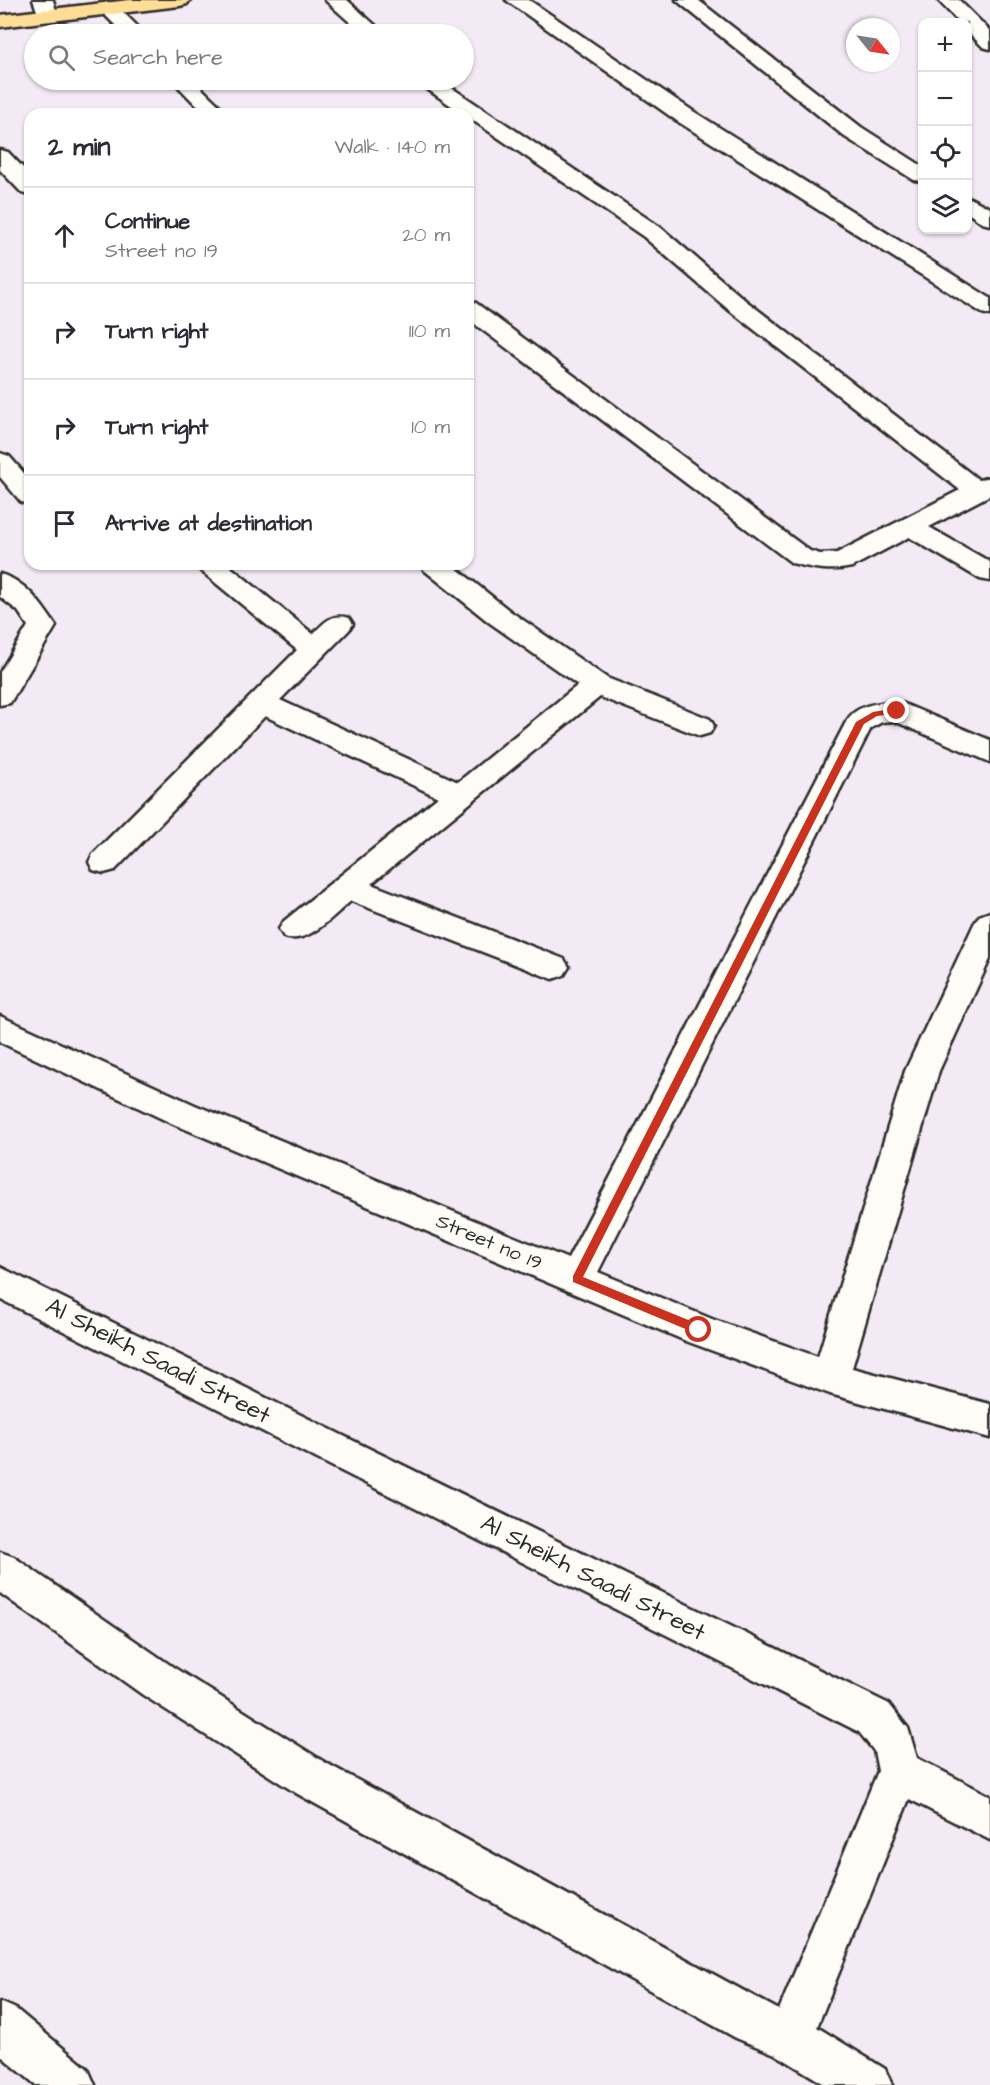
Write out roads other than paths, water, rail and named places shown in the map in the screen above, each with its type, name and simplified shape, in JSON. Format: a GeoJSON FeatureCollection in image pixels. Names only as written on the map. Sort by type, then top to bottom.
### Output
{"type":"FeatureCollection","features":[{"type":"Feature","properties":{"kind":"main road"},"geometry":{"type":"LineString","coordinates":[[0,21],[45,8],[108,8],[180,0]]}},
{"type":"Feature","properties":{"kind":"street"},"geometry":{"type":"LineString","coordinates":[[335,0],[363,24]]}},
{"type":"Feature","properties":{"kind":"street"},"geometry":{"type":"LineString","coordinates":[[516,0],[685,116],[990,308]]}},
{"type":"Feature","properties":{"kind":"street"},"geometry":{"type":"LineString","coordinates":[[686,0],[853,132],[918,173]]}},
{"type":"Feature","properties":{"kind":"street"},"geometry":{"type":"LineString","coordinates":[[948,0],[990,44]]}},
{"type":"Feature","properties":{"kind":"street"},"geometry":{"type":"LineString","coordinates":[[108,8],[125,24]]}},
{"type":"Feature","properties":{"kind":"street"},"geometry":{"type":"LineString","coordinates":[[192,90],[211,108]]}},
{"type":"Feature","properties":{"kind":"street"},"geometry":{"type":"LineString","coordinates":[[443,90],[469,108]]}},
{"type":"Feature","properties":{"kind":"street"},"geometry":{"type":"LineString","coordinates":[[474,111],[652,232],[737,305],[984,488],[842,561],[820,562],[801,557],[474,312]]}},
{"type":"Feature","properties":{"kind":"street"},"geometry":{"type":"LineString","coordinates":[[0,158],[24,182]]}},
{"type":"Feature","properties":{"kind":"street"},"geometry":{"type":"LineString","coordinates":[[972,207],[990,218]]}},
{"type":"Feature","properties":{"kind":"street"},"geometry":{"type":"LineString","coordinates":[[0,461],[24,489]]}},
{"type":"Feature","properties":{"kind":"street"},"geometry":{"type":"LineString","coordinates":[[908,526],[990,573]]}},
{"type":"Feature","properties":{"kind":"street"},"geometry":{"type":"LineString","coordinates":[[217,570],[314,649]]}},
{"type":"Feature","properties":{"kind":"street"},"geometry":{"type":"LineString","coordinates":[[441,570],[500,617],[597,685],[700,726]]}},
{"type":"Feature","properties":{"kind":"street"},"geometry":{"type":"LineString","coordinates":[[0,583],[28,605],[42,626],[0,696]]}},
{"type":"Feature","properties":{"kind":"street"},"geometry":{"type":"LineString","coordinates":[[104,862],[339,624]]}},
{"type":"Feature","properties":{"kind":"street"},"geometry":{"type":"LineString","coordinates":[[295,929],[597,685]]}},
{"type":"Feature","properties":{"kind":"street"},"geometry":{"type":"LineString","coordinates":[[261,703],[460,795]]}},
{"type":"Feature","properties":{"kind":"street"},"geometry":{"type":"LineString","coordinates":[[576,1279],[860,722],[876,714],[897,711],[990,752]]}},
{"type":"Feature","properties":{"kind":"street"},"geometry":{"type":"LineString","coordinates":[[347,887],[553,967]]}},
{"type":"Feature","properties":{"kind":"street"},"geometry":{"type":"LineString","coordinates":[[830,1378],[922,1071],[990,924]]}},
{"type":"Feature","properties":{"kind":"street","name":"Street no 19"},"geometry":{"type":"LineString","coordinates":[[0,1028],[183,1114],[699,1330],[830,1378],[990,1420]]}},
{"type":"Feature","properties":{"kind":"street","name":"Al Sheikh Saadi Street"},"geometry":{"type":"LineString","coordinates":[[0,1282],[873,1718],[893,1742],[899,1771]]}},
{"type":"Feature","properties":{"kind":"street"},"geometry":{"type":"LineString","coordinates":[[0,1570],[158,1681],[310,1778],[752,2022],[790,2037],[869,2085]]}},
{"type":"Feature","properties":{"kind":"street"},"geometry":{"type":"LineString","coordinates":[[790,2037],[899,1771],[990,1819]]}},
{"type":"Feature","properties":{"kind":"street"},"geometry":{"type":"LineString","coordinates":[[0,2025],[72,2085]]}}]}
